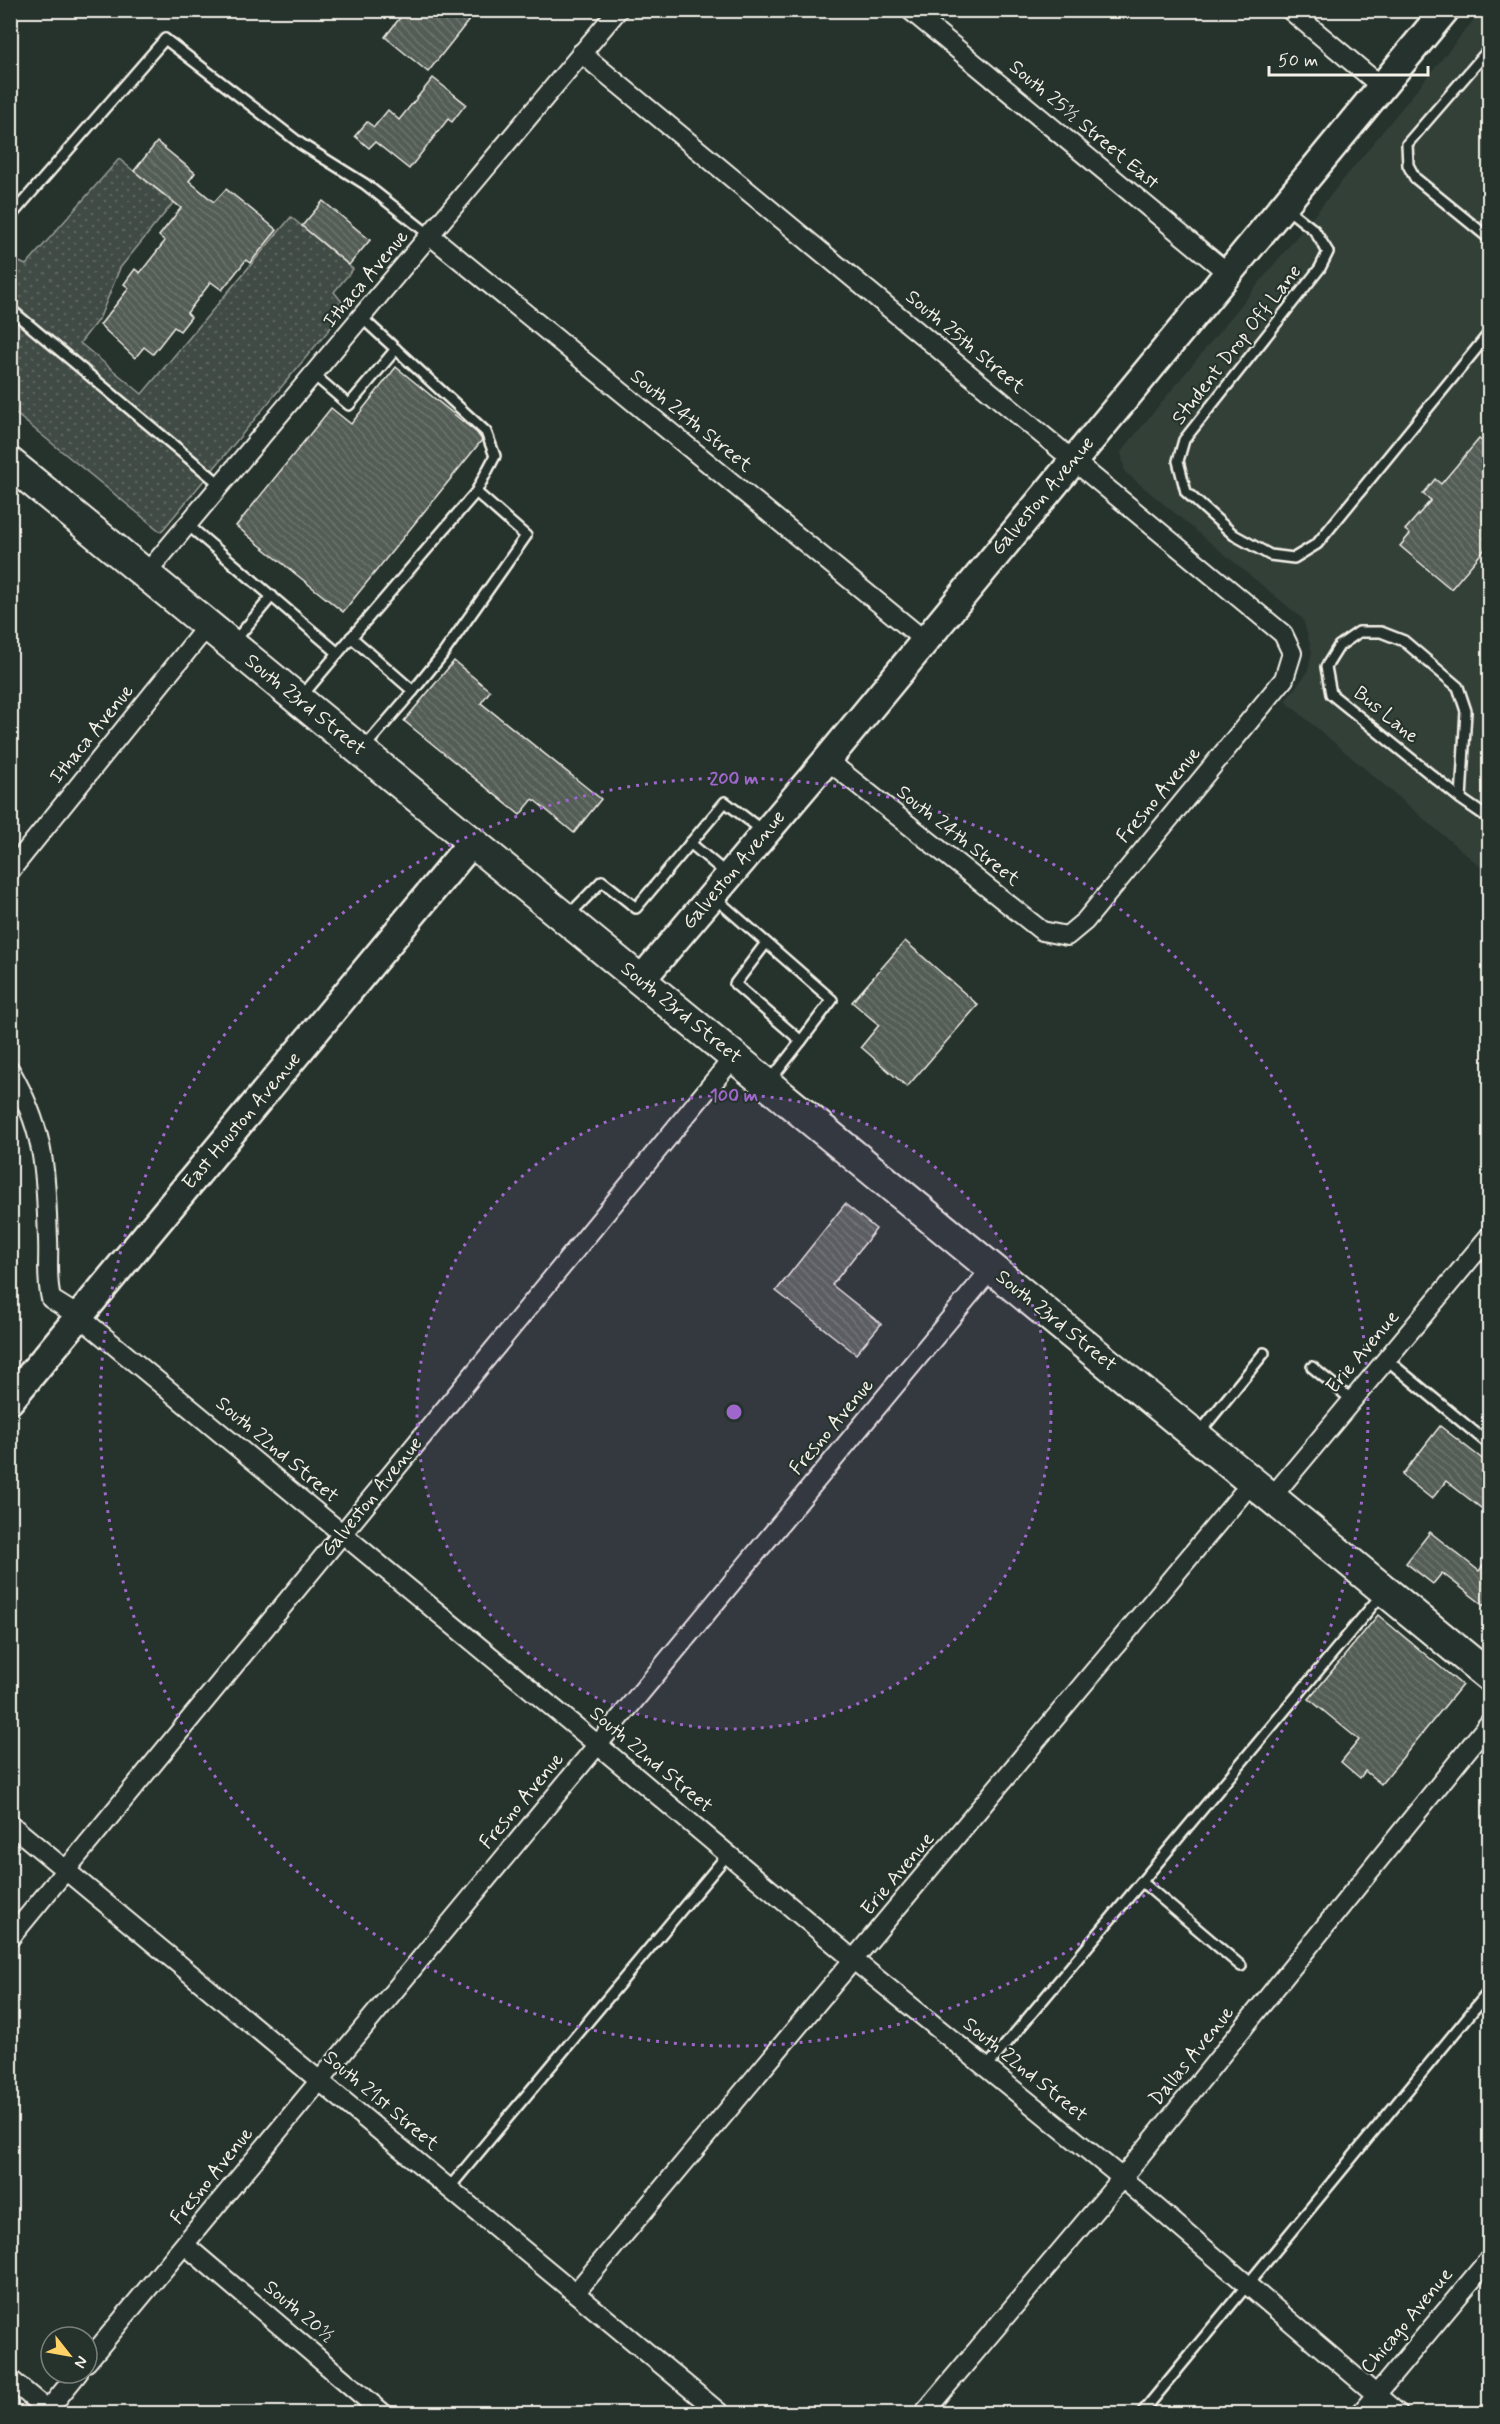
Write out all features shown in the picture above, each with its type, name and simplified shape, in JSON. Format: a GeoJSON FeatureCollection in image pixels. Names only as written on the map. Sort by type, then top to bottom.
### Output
{"type":"FeatureCollection","features":[{"type":"Feature","properties":{"kind":"main road","name":"South 23rd Street"},"geometry":{"type":"LineString","coordinates":[[10,463],[1490,1677]]}},
{"type":"Feature","properties":{"kind":"street","name":"Ithaca Avenue"},"geometry":{"type":"LineString","coordinates":[[146,574],[618,10]]}},
{"type":"Feature","properties":{"kind":"street","name":"South 25½ Street East"},"geometry":{"type":"LineString","coordinates":[[910,10],[1229,274]]}},
{"type":"Feature","properties":{"kind":"street"},"geometry":{"type":"LineString","coordinates":[[1290,10],[1382,87]]}},
{"type":"Feature","properties":{"kind":"street","name":"Galveston Avenue"},"geometry":{"type":"LineString","coordinates":[[641,980],[827,760],[1445,10]]}},
{"type":"Feature","properties":{"kind":"street","name":"South 25th Street"},"geometry":{"type":"LineString","coordinates":[[581,54],[1283,634],[1292,653],[1284,679]]}},
{"type":"Feature","properties":{"kind":"street","name":"South 24th Street"},"geometry":{"type":"LineString","coordinates":[[431,236],[924,640]]}},
{"type":"Feature","properties":{"kind":"street","name":"Ithaca Avenue"},"geometry":{"type":"LineString","coordinates":[[10,871],[208,625]]}},
{"type":"Feature","properties":{"kind":"street","name":"Fresno Avenue"},"geometry":{"type":"LineString","coordinates":[[1067,936],[1085,921],[1284,679]]}},
{"type":"Feature","properties":{"kind":"street","name":"South 24th Street"},"geometry":{"type":"LineString","coordinates":[[827,760],[1042,931],[1067,936]]}},
{"type":"Feature","properties":{"kind":"street","name":"East Houston Avenue"},"geometry":{"type":"LineString","coordinates":[[10,1400],[472,842]]}},
{"type":"Feature","properties":{"kind":"street","name":"Galveston Avenue"},"geometry":{"type":"LineString","coordinates":[[10,1938],[734,1057]]}},
{"type":"Feature","properties":{"kind":"street","name":"South 22nd Street"},"geometry":{"type":"LineString","coordinates":[[10,1070],[36,1124],[45,1158],[49,1257],[46,1278],[51,1299],[80,1317],[598,1745],[855,1961],[1122,2178],[1399,2414]]}},
{"type":"Feature","properties":{"kind":"street","name":"Erie Avenue"},"geometry":{"type":"LineString","coordinates":[[576,2292],[855,1961],[1261,1490],[1352,1400],[1490,1235]]}},
{"type":"Feature","properties":{"kind":"street","name":"Fresno Avenue"},"geometry":{"type":"LineString","coordinates":[[99,2348],[992,1268]]}},
{"type":"Feature","properties":{"kind":"street","name":"Dallas Avenue"},"geometry":{"type":"LineString","coordinates":[[923,2414],[1122,2178],[1490,1722]]}},
{"type":"Feature","properties":{"kind":"street","name":"South 21st Street"},"geometry":{"type":"LineString","coordinates":[[10,1824],[721,2414]]}},
{"type":"Feature","properties":{"kind":"street","name":"South 20½"},"geometry":{"type":"LineString","coordinates":[[185,2245],[384,2414]]}},
{"type":"Feature","properties":{"kind":"street","name":"Chicago Avenue"},"geometry":{"type":"LineString","coordinates":[[1360,2414],[1490,2258]]}},
{"type":"Feature","properties":{"kind":"street"},"geometry":{"type":"LineString","coordinates":[[10,2379],[50,2412],[69,2385]]}},
{"type":"Feature","properties":{"kind":"lane"},"geometry":{"type":"LineString","coordinates":[[10,217],[165,39],[301,144],[364,184],[431,236]]}},
{"type":"Feature","properties":{"kind":"lane"},"geometry":{"type":"LineString","coordinates":[[1490,48],[1407,144],[1408,165],[1415,178],[1490,239]]}},
{"type":"Feature","properties":{"kind":"lane","name":"Student Drop Off Lane"},"geometry":{"type":"LineString","coordinates":[[1284,207],[1314,230],[1328,252],[1320,268],[1184,440],[1178,461],[1186,492],[1234,535],[1270,555],[1294,558],[1317,544],[1490,332]]}},
{"type":"Feature","properties":{"kind":"lane"},"geometry":{"type":"LineString","coordinates":[[10,309],[221,485]]}},
{"type":"Feature","properties":{"kind":"lane"},"geometry":{"type":"LineString","coordinates":[[299,700],[476,492],[495,456],[486,432],[362,318]]}},
{"type":"Feature","properties":{"kind":"lane"},"geometry":{"type":"LineString","coordinates":[[314,375],[349,405],[396,349]]}},
{"type":"Feature","properties":{"kind":"lane"},"geometry":{"type":"LineString","coordinates":[[362,751],[443,654],[526,536],[476,492]]}},
{"type":"Feature","properties":{"kind":"lane"},"geometry":{"type":"LineString","coordinates":[[188,525],[338,653]]}},
{"type":"Feature","properties":{"kind":"lane"},"geometry":{"type":"LineString","coordinates":[[231,645],[272,596]]}},
{"type":"Feature","properties":{"kind":"lane","name":"Bus Lane"},"geometry":{"type":"LineString","coordinates":[[1461,799],[1466,711],[1458,687],[1404,641],[1381,632],[1359,632],[1339,646],[1326,667],[1331,694],[1461,799],[1490,819]]}},
{"type":"Feature","properties":{"kind":"lane"},"geometry":{"type":"LineString","coordinates":[[351,637],[413,691]]}},
{"type":"Feature","properties":{"kind":"lane"},"geometry":{"type":"LineString","coordinates":[[565,918],[602,881],[636,908],[725,802],[765,833]]}},
{"type":"Feature","properties":{"kind":"lane"},"geometry":{"type":"LineString","coordinates":[[690,843],[766,943],[832,1000],[767,1084]]}},
{"type":"Feature","properties":{"kind":"lane"},"geometry":{"type":"LineString","coordinates":[[766,943],[735,984],[801,1041]]}},
{"type":"Feature","properties":{"kind":"lane"},"geometry":{"type":"LineString","coordinates":[[1197,1437],[1264,1353]]}},
{"type":"Feature","properties":{"kind":"lane"},"geometry":{"type":"LineString","coordinates":[[1386,1359],[1490,1445]]}},
{"type":"Feature","properties":{"kind":"lane"},"geometry":{"type":"LineString","coordinates":[[1312,1366],[1352,1400]]}},
{"type":"Feature","properties":{"kind":"lane"},"geometry":{"type":"LineString","coordinates":[[986,2068],[1384,1591]]}},
{"type":"Feature","properties":{"kind":"lane"},"geometry":{"type":"LineString","coordinates":[[449,2188],[728,1854]]}},
{"type":"Feature","properties":{"kind":"lane"},"geometry":{"type":"LineString","coordinates":[[1142,1882],[1241,1966]]}},
{"type":"Feature","properties":{"kind":"lane"},"geometry":{"type":"LineString","coordinates":[[1141,2414],[1490,1990]]}},
{"type":"Feature","properties":{"kind":"shaded area"},"geometry":{"type":"Polygon","coordinates":[[[1481,11],[1489,11],[1489,874],[1285,701],[1307,673],[1312,652],[1303,619],[1125,472],[1121,452],[1481,11]]]}},
{"type":"Feature","properties":{"kind":"shaded area"},"geometry":{"type":"Polygon","coordinates":[[[119,159],[173,203],[120,268],[100,317],[80,343],[142,394],[291,217],[353,269],[334,292],[347,308],[161,532],[11,410],[10,258],[26,265],[119,159]]]}},
{"type":"Feature","properties":{"kind":"building"},"geometry":{"type":"Polygon","coordinates":[[[406,10],[477,10],[428,72],[385,37],[406,10]]]}},
{"type":"Feature","properties":{"kind":"building"},"geometry":{"type":"Polygon","coordinates":[[[433,78],[466,104],[452,122],[448,119],[409,169],[375,142],[369,148],[355,136],[367,122],[374,127],[388,110],[399,120],[433,78]]]}},
{"type":"Feature","properties":{"kind":"building"},"geometry":{"type":"Polygon","coordinates":[[[157,142],[195,173],[189,181],[214,202],[226,189],[277,230],[250,263],[246,260],[222,290],[211,282],[187,313],[191,317],[180,331],[174,327],[153,354],[144,347],[135,358],[100,325],[129,288],[124,284],[135,269],[140,273],[165,241],[159,236],[181,208],[134,171],[157,142]]]}},
{"type":"Feature","properties":{"kind":"building"},"geometry":{"type":"Polygon","coordinates":[[[323,201],[370,240],[349,265],[302,226],[323,201]]]}},
{"type":"Feature","properties":{"kind":"building"},"geometry":{"type":"Polygon","coordinates":[[[396,367],[477,433],[482,440],[343,612],[236,526],[331,408],[351,424],[396,367]]]}},
{"type":"Feature","properties":{"kind":"building"},"geometry":{"type":"Polygon","coordinates":[[[1479,439],[1490,447],[1490,543],[1451,589],[1400,546],[1410,534],[1405,530],[1431,500],[1423,494],[1435,479],[1441,484],[1479,439]]]}},
{"type":"Feature","properties":{"kind":"building"},"geometry":{"type":"Polygon","coordinates":[[[454,661],[490,691],[481,703],[601,799],[574,833],[533,799],[520,815],[404,721],[454,661]]]}},
{"type":"Feature","properties":{"kind":"building"},"geometry":{"type":"Polygon","coordinates":[[[905,941],[978,1005],[907,1087],[861,1047],[879,1025],[852,1002],[905,941]]]}},
{"type":"Feature","properties":{"kind":"building"},"geometry":{"type":"Polygon","coordinates":[[[845,1204],[876,1229],[832,1285],[881,1324],[856,1354],[776,1291],[845,1204]]]}},
{"type":"Feature","properties":{"kind":"building"},"geometry":{"type":"Polygon","coordinates":[[[1440,1426],[1490,1465],[1490,1515],[1446,1481],[1432,1499],[1402,1475],[1440,1426]]]}},
{"type":"Feature","properties":{"kind":"building"},"geometry":{"type":"Polygon","coordinates":[[[1430,1532],[1479,1571],[1490,1557],[1490,1610],[1442,1573],[1433,1584],[1406,1563],[1430,1532]]]}},
{"type":"Feature","properties":{"kind":"building"},"geometry":{"type":"Polygon","coordinates":[[[1378,1615],[1462,1685],[1381,1784],[1365,1771],[1360,1778],[1341,1762],[1359,1740],[1309,1699],[1378,1615]]]}}]}
